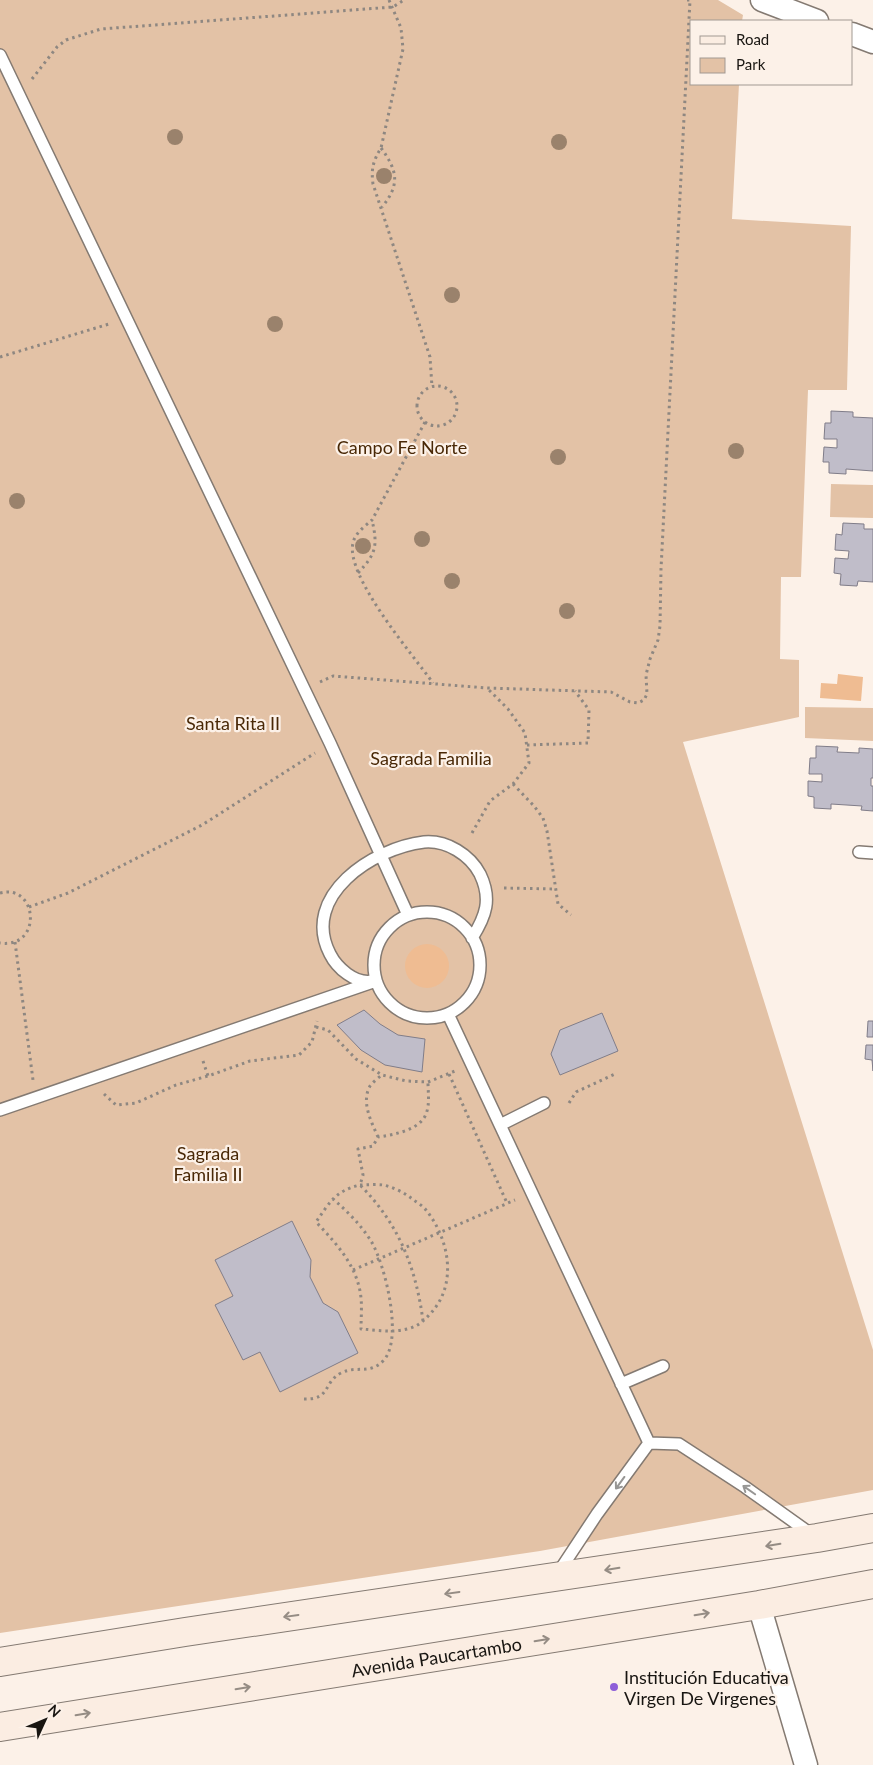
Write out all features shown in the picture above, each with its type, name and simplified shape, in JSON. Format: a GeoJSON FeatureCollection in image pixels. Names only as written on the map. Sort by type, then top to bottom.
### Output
{"type":"FeatureCollection","features":[{"type":"Feature","properties":{"kind":"main road"},"geometry":{"type":"LineString","coordinates":[[0,1662],[185,1632],[554,1578],[873,1528]]}},
{"type":"Feature","properties":{"kind":"main road","name":"Avenida Paucartambo"},"geometry":{"type":"LineString","coordinates":[[0,1727],[759,1605],[873,1584]]}},
{"type":"Feature","properties":{"kind":"street"},"geometry":{"type":"LineString","coordinates":[[762,0],[814,20]]}},
{"type":"Feature","properties":{"kind":"street"},"geometry":{"type":"LineString","coordinates":[[853,34],[873,42]]}},
{"type":"Feature","properties":{"kind":"street"},"geometry":{"type":"LineString","coordinates":[[759,1605],[806,1765]]}},
{"type":"Feature","properties":{"kind":"lane"},"geometry":{"type":"LineString","coordinates":[[0,55],[330,743],[408,914]]}},
{"type":"Feature","properties":{"kind":"lane"},"geometry":{"type":"LineString","coordinates":[[376,981],[364,982],[348,974],[334,962],[326,945],[322,927],[325,908],[331,896],[342,882],[382,855],[425,842],[444,844],[462,852],[476,866],[484,884],[487,903],[482,922],[472,938]]}},
{"type":"Feature","properties":{"kind":"lane"},"geometry":{"type":"LineString","coordinates":[[859,852],[873,853]]}},
{"type":"Feature","properties":{"kind":"lane"},"geometry":{"type":"LineString","coordinates":[[434,912],[447,916],[461,924],[472,938],[479,955],[480,973],[474,990],[463,1005],[448,1014],[431,1019],[412,1017],[396,1009],[383,996],[376,981],[373,964],[376,947],[385,932],[397,920],[408,914],[434,912]]}},
{"type":"Feature","properties":{"kind":"lane"},"geometry":{"type":"LineString","coordinates":[[0,1110],[376,981]]}},
{"type":"Feature","properties":{"kind":"lane"},"geometry":{"type":"LineString","coordinates":[[448,1014],[649,1443]]}},
{"type":"Feature","properties":{"kind":"lane"},"geometry":{"type":"LineString","coordinates":[[500,1124],[544,1103]]}},
{"type":"Feature","properties":{"kind":"lane"},"geometry":{"type":"LineString","coordinates":[[621,1384],[662,1366]]}},
{"type":"Feature","properties":{"kind":"lane"},"geometry":{"type":"LineString","coordinates":[[649,1443],[679,1444],[745,1487],[817,1538]]}},
{"type":"Feature","properties":{"kind":"lane"},"geometry":{"type":"LineString","coordinates":[[554,1578],[597,1514],[649,1443]]}},
{"type":"Feature","properties":{"kind":"path"},"geometry":{"type":"LineString","coordinates":[[389,0],[401,28],[403,49],[381,148],[373,161],[372,172],[374,189],[382,206],[430,357],[432,387]]}},
{"type":"Feature","properties":{"kind":"path"},"geometry":{"type":"LineString","coordinates":[[20,96],[57,47],[66,40],[101,29],[393,7],[404,0]]}},
{"type":"Feature","properties":{"kind":"path"},"geometry":{"type":"LineString","coordinates":[[304,690],[333,676],[488,688],[611,692],[630,702],[638,703],[644,700],[647,694],[646,676],[658,640],[660,626],[690,0],[687,0]]}},
{"type":"Feature","properties":{"kind":"path"},"geometry":{"type":"LineString","coordinates":[[381,148],[394,170],[396,181],[392,192],[382,206]]}},
{"type":"Feature","properties":{"kind":"path"},"geometry":{"type":"LineString","coordinates":[[0,357],[126,319]]}},
{"type":"Feature","properties":{"kind":"path"},"geometry":{"type":"LineString","coordinates":[[439,386],[451,392],[455,398],[456,410],[454,417],[444,425],[431,426],[425,422],[420,418],[418,412],[418,399],[426,390],[432,387],[439,386]]}},
{"type":"Feature","properties":{"kind":"path"},"geometry":{"type":"LineString","coordinates":[[425,422],[372,520],[360,530],[352,542],[352,557],[370,596],[434,683]]}},
{"type":"Feature","properties":{"kind":"path"},"geometry":{"type":"LineString","coordinates":[[358,573],[370,561],[376,548],[376,534],[372,520]]}},
{"type":"Feature","properties":{"kind":"path"},"geometry":{"type":"LineString","coordinates":[[472,833],[490,801],[513,784],[529,763],[525,733],[508,709],[488,688]]}},
{"type":"Feature","properties":{"kind":"path"},"geometry":{"type":"LineString","coordinates":[[527,745],[588,743],[588,710],[575,691]]}},
{"type":"Feature","properties":{"kind":"path"},"geometry":{"type":"LineString","coordinates":[[29,907],[68,894],[202,825],[330,743]]}},
{"type":"Feature","properties":{"kind":"path"},"geometry":{"type":"LineString","coordinates":[[513,784],[543,818],[547,831],[558,904],[571,915]]}},
{"type":"Feature","properties":{"kind":"path"},"geometry":{"type":"LineString","coordinates":[[503,888],[556,889]]}},
{"type":"Feature","properties":{"kind":"path"},"geometry":{"type":"LineString","coordinates":[[0,892],[13,893],[21,897],[29,907],[31,918],[30,926],[21,938],[15,942],[0,943]]}},
{"type":"Feature","properties":{"kind":"path"},"geometry":{"type":"LineString","coordinates":[[15,942],[36,1097]]}},
{"type":"Feature","properties":{"kind":"path"},"geometry":{"type":"LineString","coordinates":[[88,1079],[116,1105],[136,1103],[176,1085],[250,1061],[298,1054],[312,1042],[322,999]]}},
{"type":"Feature","properties":{"kind":"path"},"geometry":{"type":"LineString","coordinates":[[316,1028],[328,1030],[356,1059],[382,1075],[406,1081],[428,1082],[449,1074],[470,1062]]}},
{"type":"Feature","properties":{"kind":"path"},"geometry":{"type":"LineString","coordinates":[[449,1074],[508,1203]]}},
{"type":"Feature","properties":{"kind":"path"},"geometry":{"type":"LineString","coordinates":[[569,1103],[576,1092],[617,1074]]}},
{"type":"Feature","properties":{"kind":"path"},"geometry":{"type":"LineString","coordinates":[[378,1137],[370,1119],[366,1098],[370,1085],[382,1075]]}},
{"type":"Feature","properties":{"kind":"path"},"geometry":{"type":"LineString","coordinates":[[378,1137],[396,1134],[412,1128],[426,1116],[429,1103],[428,1082]]}},
{"type":"Feature","properties":{"kind":"path"},"geometry":{"type":"LineString","coordinates":[[360,1185],[363,1175],[358,1149],[373,1146],[378,1137]]}},
{"type":"Feature","properties":{"kind":"path"},"geometry":{"type":"LineString","coordinates":[[360,1185],[384,1212],[404,1248],[417,1284],[423,1322]]}},
{"type":"Feature","properties":{"kind":"path"},"geometry":{"type":"LineString","coordinates":[[360,1185],[384,1185],[404,1192],[425,1208],[440,1232],[448,1259],[447,1277],[438,1306],[423,1322],[408,1329],[392,1331],[361,1329],[361,1298],[353,1270],[335,1242],[316,1222],[333,1199],[346,1189],[360,1185]]}},
{"type":"Feature","properties":{"kind":"path"},"geometry":{"type":"LineString","coordinates":[[353,1270],[532,1192]]}},
{"type":"Feature","properties":{"kind":"path"},"geometry":{"type":"LineString","coordinates":[[304,1399],[314,1400],[323,1394],[332,1378],[342,1372],[354,1369],[366,1370],[376,1367],[385,1359],[389,1351],[392,1331],[390,1296],[380,1258],[371,1241],[359,1225],[333,1199]]}},
{"type":"Feature","properties":{"kind":"green space","name":"Campo Fe Norte"},"geometry":{"type":"Polygon","coordinates":[[[0,0],[718,0],[743,15],[742,20],[690,20],[690,85],[739,85],[732,219],[851,226],[847,390],[808,390],[801,577],[781,577],[780,659],[799,660],[799,717],[683,742],[873,1350],[873,1490],[540,1551],[0,1633],[0,0]]]}},
{"type":"Feature","properties":{"kind":"green space"},"geometry":{"type":"Polygon","coordinates":[[[831,484],[873,485],[873,518],[830,517],[831,484]]]}},
{"type":"Feature","properties":{"kind":"green space"},"geometry":{"type":"Polygon","coordinates":[[[805,707],[873,708],[873,741],[805,738],[805,707]]]}},
{"type":"Feature","properties":{"kind":"shaded area"},"geometry":{"type":"Polygon","coordinates":[[[838,674],[863,677],[861,701],[820,698],[821,683],[837,684],[838,674]]]}},
{"type":"Feature","properties":{"kind":"shaded area"},"geometry":{"type":"Polygon","coordinates":[[[431,944],[443,950],[448,957],[448,975],[443,982],[436,987],[423,988],[415,985],[408,978],[405,962],[408,954],[415,947],[431,944]]]}},
{"type":"Feature","properties":{"kind":"building"},"geometry":{"type":"Polygon","coordinates":[[[831,411],[853,412],[853,417],[873,418],[873,471],[846,469],[846,474],[829,473],[829,462],[823,462],[824,447],[837,448],[837,439],[824,439],[825,423],[831,423],[831,411]]]}},
{"type":"Feature","properties":{"kind":"building"},"geometry":{"type":"Polygon","coordinates":[[[843,523],[864,524],[864,529],[873,529],[873,582],[858,581],[857,586],[840,585],[841,574],[834,573],[835,558],[848,559],[849,551],[835,550],[836,534],[842,535],[843,523]]]}},
{"type":"Feature","properties":{"kind":"building"},"geometry":{"type":"Polygon","coordinates":[[[816,746],[838,747],[837,752],[859,753],[859,748],[873,749],[873,778],[871,778],[871,786],[873,786],[873,811],[861,810],[862,806],[831,804],[831,809],[814,808],[814,797],[808,796],[808,781],[822,782],[822,774],[809,774],[810,758],[816,758],[816,746]]]}},
{"type":"Feature","properties":{"kind":"building"},"geometry":{"type":"Polygon","coordinates":[[[364,1010],[380,1024],[398,1035],[425,1039],[422,1072],[385,1065],[361,1050],[337,1025],[364,1010]]]}},
{"type":"Feature","properties":{"kind":"building"},"geometry":{"type":"Polygon","coordinates":[[[602,1013],[618,1051],[560,1075],[551,1054],[560,1030],[602,1013]]]}},
{"type":"Feature","properties":{"kind":"building"},"geometry":{"type":"Polygon","coordinates":[[[868,1021],[873,1021],[873,1037],[867,1037],[868,1021]]]}},
{"type":"Feature","properties":{"kind":"building"},"geometry":{"type":"Polygon","coordinates":[[[866,1045],[873,1045],[873,1071],[872,1060],[865,1059],[866,1045]]]}},
{"type":"Feature","properties":{"kind":"building"},"geometry":{"type":"Polygon","coordinates":[[[292,1221],[311,1260],[310,1277],[323,1303],[338,1312],[358,1353],[280,1392],[260,1352],[243,1360],[215,1305],[233,1296],[215,1260],[292,1221]]]}},
{"type":"Feature","properties":{"kind":"place","name":"Institución Educativa Virgen De Virgenes"},"geometry":{"type":"Point","coordinates":[614,1687]}},
{"type":"Feature","properties":{"kind":"park label","name":"Santa Rita II"},"geometry":{"type":"Point","coordinates":[233,723]}},
{"type":"Feature","properties":{"kind":"park label","name":"Sagrada Familia"},"geometry":{"type":"Point","coordinates":[431,758]}},
{"type":"Feature","properties":{"kind":"park label","name":"Sagrada Familia II"},"geometry":{"type":"Point","coordinates":[208,1163]}}]}
